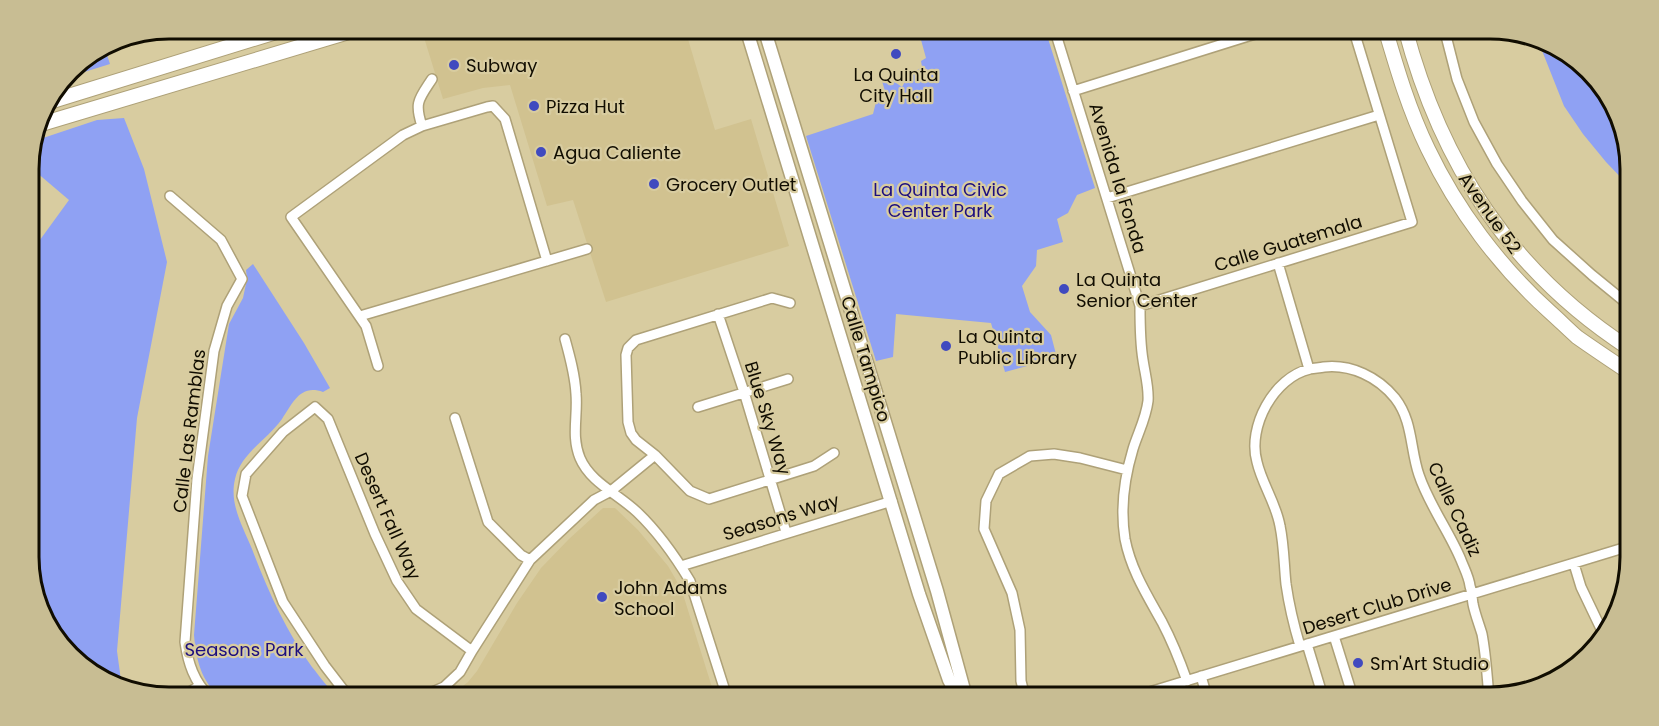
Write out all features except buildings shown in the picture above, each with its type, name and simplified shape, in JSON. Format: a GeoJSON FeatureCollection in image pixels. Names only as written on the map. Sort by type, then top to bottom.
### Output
{"type":"FeatureCollection","features":[{"type":"Feature","properties":{"kind":"main road"},"geometry":{"type":"LineString","coordinates":[[60,99],[253,39]]}},
{"type":"Feature","properties":{"kind":"main road"},"geometry":{"type":"LineString","coordinates":[[48,122],[325,39]]}},
{"type":"Feature","properties":{"kind":"main road","name":"Avenue 52"},"geometry":{"type":"LineString","coordinates":[[1388,39],[1407,98],[1428,150],[1452,194],[1479,233],[1503,264],[1544,307],[1576,336],[1620,366]]}},
{"type":"Feature","properties":{"kind":"main road","name":"Avenue 52"},"geometry":{"type":"LineString","coordinates":[[1408,39],[1427,99],[1446,144],[1471,188],[1501,232],[1538,274],[1572,307],[1620,342]]}},
{"type":"Feature","properties":{"kind":"street","name":"Calle Tampico"},"geometry":{"type":"LineString","coordinates":[[749,39],[919,594],[953,687]]}},
{"type":"Feature","properties":{"kind":"street","name":"Calle Tampico"},"geometry":{"type":"LineString","coordinates":[[767,39],[937,591],[963,687]]}},
{"type":"Feature","properties":{"kind":"street","name":"Avenida la Fonda"},"geometry":{"type":"LineString","coordinates":[[1057,39],[1140,306],[1140,336],[1148,401],[1144,421],[1127,471],[1122,509],[1125,538],[1137,577],[1176,650],[1187,681]]}},
{"type":"Feature","properties":{"kind":"street"},"geometry":{"type":"LineString","coordinates":[[1073,91],[1239,39]]}},
{"type":"Feature","properties":{"kind":"street"},"geometry":{"type":"LineString","coordinates":[[1107,198],[1379,115],[1356,39]]}},
{"type":"Feature","properties":{"kind":"street"},"geometry":{"type":"LineString","coordinates":[[1447,39],[1456,79],[1474,122],[1497,164],[1522,201],[1553,240],[1620,298]]}},
{"type":"Feature","properties":{"kind":"street"},"geometry":{"type":"LineString","coordinates":[[422,126],[417,105],[432,79]]}},
{"type":"Feature","properties":{"kind":"street"},"geometry":{"type":"LineString","coordinates":[[378,366],[366,326],[291,217],[403,135],[422,126],[487,107],[493,106],[497,109],[505,119],[547,261]]}},
{"type":"Feature","properties":{"kind":"street","name":"Calle Guatemala"},"geometry":{"type":"LineString","coordinates":[[1140,306],[1412,222],[1379,115]]}},
{"type":"Feature","properties":{"kind":"street","name":"Calle Las Ramblas"},"geometry":{"type":"LineString","coordinates":[[170,196],[221,240],[242,279],[227,306],[214,351],[196,479],[185,642],[188,661],[199,686]]}},
{"type":"Feature","properties":{"kind":"street"},"geometry":{"type":"LineString","coordinates":[[360,316],[587,249]]}},
{"type":"Feature","properties":{"kind":"street"},"geometry":{"type":"LineString","coordinates":[[1278,263],[1309,369],[1291,378],[1276,392],[1265,407],[1257,425],[1254,444],[1256,462],[1280,522],[1286,582],[1303,645],[1319,687]]}},
{"type":"Feature","properties":{"kind":"street"},"geometry":{"type":"LineString","coordinates":[[790,303],[772,298],[636,340],[628,348],[625,368],[628,422],[631,433],[690,491],[709,499],[814,466],[834,453]]}},
{"type":"Feature","properties":{"kind":"street","name":"Blue Sky Way"},"geometry":{"type":"LineString","coordinates":[[718,314],[786,532]]}},
{"type":"Feature","properties":{"kind":"street"},"geometry":{"type":"LineString","coordinates":[[565,339],[574,376],[576,395],[574,431],[578,452],[587,469],[636,512],[663,540],[681,566],[690,581],[724,687]]}},
{"type":"Feature","properties":{"kind":"street","name":"Calle Cadiz"},"geometry":{"type":"LineString","coordinates":[[1309,369],[1347,368],[1363,373],[1381,383],[1396,399],[1406,416],[1413,457],[1419,476],[1461,559],[1470,584],[1484,647],[1488,687]]}},
{"type":"Feature","properties":{"kind":"street"},"geometry":{"type":"LineString","coordinates":[[698,406],[788,379]]}},
{"type":"Feature","properties":{"kind":"street","name":"Desert Fall Way"},"geometry":{"type":"LineString","coordinates":[[341,687],[324,666],[283,602],[242,496],[246,474],[283,432],[315,407],[328,419],[375,534],[397,581],[416,609],[472,651]]}},
{"type":"Feature","properties":{"kind":"street"},"geometry":{"type":"LineString","coordinates":[[455,418],[488,522],[520,555],[530,560]]}},
{"type":"Feature","properties":{"kind":"street"},"geometry":{"type":"LineString","coordinates":[[1022,687],[1020,630],[1012,593],[984,529],[986,501],[999,474],[1030,456],[1054,454],[1080,458],[1127,471]]}},
{"type":"Feature","properties":{"kind":"street"},"geometry":{"type":"LineString","coordinates":[[444,687],[460,672],[530,560],[594,500],[610,491],[655,455]]}},
{"type":"Feature","properties":{"kind":"street","name":"Seasons Way"},"geometry":{"type":"LineString","coordinates":[[681,566],[892,501]]}},
{"type":"Feature","properties":{"kind":"street"},"geometry":{"type":"LineString","coordinates":[[892,501],[900,503],[919,557],[937,591]]}},
{"type":"Feature","properties":{"kind":"street","name":"Desert Club Drive"},"geometry":{"type":"LineString","coordinates":[[1167,687],[1620,549]]}},
{"type":"Feature","properties":{"kind":"street"},"geometry":{"type":"LineString","coordinates":[[1574,564],[1581,587],[1600,626]]}},
{"type":"Feature","properties":{"kind":"street"},"geometry":{"type":"LineString","coordinates":[[1334,636],[1350,687]]}},
{"type":"Feature","properties":{"kind":"street"},"geometry":{"type":"LineString","coordinates":[[1201,676],[1204,687]]}},
{"type":"Feature","properties":{"kind":"shaded area"},"geometry":{"type":"Polygon","coordinates":[[[424,39],[688,39],[715,130],[751,119],[789,246],[606,302],[573,200],[547,206],[510,85],[483,88],[443,99],[424,39]]]}},
{"type":"Feature","properties":{"kind":"shaded area","name":"John Adams School"},"geometry":{"type":"Polygon","coordinates":[[[603,508],[615,508],[638,530],[668,566],[682,591],[712,687],[462,687],[477,671],[517,603],[541,568],[603,508]]]}},
{"type":"Feature","properties":{"kind":"green space","name":"La Quinta Civic Center Park"},"geometry":{"type":"Polygon","coordinates":[[[921,39],[1048,39],[1095,188],[1077,195],[1068,213],[1057,219],[1063,242],[1037,250],[1036,266],[1022,286],[1030,312],[1051,335],[1057,358],[1005,372],[991,323],[896,314],[893,357],[876,361],[806,136],[873,114],[876,102],[887,98],[882,81],[892,80],[902,87],[908,76],[922,67],[921,61],[926,58],[921,39]]]}},
{"type":"Feature","properties":{"kind":"green space"},"geometry":{"type":"Polygon","coordinates":[[[1542,50],[1555,56],[1582,77],[1603,104],[1616,135],[1620,177],[1583,134],[1564,106],[1542,50]]]}},
{"type":"Feature","properties":{"kind":"green space"},"geometry":{"type":"Polygon","coordinates":[[[107,55],[110,64],[82,73],[107,55]]]}},
{"type":"Feature","properties":{"kind":"green space"},"geometry":{"type":"Polygon","coordinates":[[[124,118],[144,169],[167,262],[137,418],[117,651],[121,678],[104,670],[77,649],[56,622],[43,591],[39,557],[39,241],[69,200],[39,174],[41,143],[42,138],[97,120],[124,118]]]}},
{"type":"Feature","properties":{"kind":"green space","name":"Seasons Park"},"geometry":{"type":"Polygon","coordinates":[[[253,264],[330,388],[323,392],[308,391],[298,396],[276,427],[243,462],[238,470],[234,488],[235,506],[241,524],[278,610],[312,667],[328,687],[211,687],[204,677],[196,653],[194,635],[208,456],[229,324],[243,298],[247,279],[246,270],[253,264]]]}},
{"type":"Feature","properties":{"kind":"place","name":"La Quinta City Hall"},"geometry":{"type":"Point","coordinates":[896,54]}},
{"type":"Feature","properties":{"kind":"place","name":"Subway"},"geometry":{"type":"Point","coordinates":[454,65]}},
{"type":"Feature","properties":{"kind":"place","name":"Pizza Hut"},"geometry":{"type":"Point","coordinates":[534,106]}},
{"type":"Feature","properties":{"kind":"place","name":"Agua Caliente"},"geometry":{"type":"Point","coordinates":[541,152]}},
{"type":"Feature","properties":{"kind":"place","name":"Grocery Outlet"},"geometry":{"type":"Point","coordinates":[654,184]}},
{"type":"Feature","properties":{"kind":"place","name":"La Quinta Senior Center"},"geometry":{"type":"Point","coordinates":[1064,289]}},
{"type":"Feature","properties":{"kind":"place","name":"La Quinta Public Library"},"geometry":{"type":"Point","coordinates":[946,346]}},
{"type":"Feature","properties":{"kind":"place","name":"John Adams School"},"geometry":{"type":"Point","coordinates":[602,597]}},
{"type":"Feature","properties":{"kind":"place","name":"Sm'Art Studio"},"geometry":{"type":"Point","coordinates":[1358,663]}}]}
